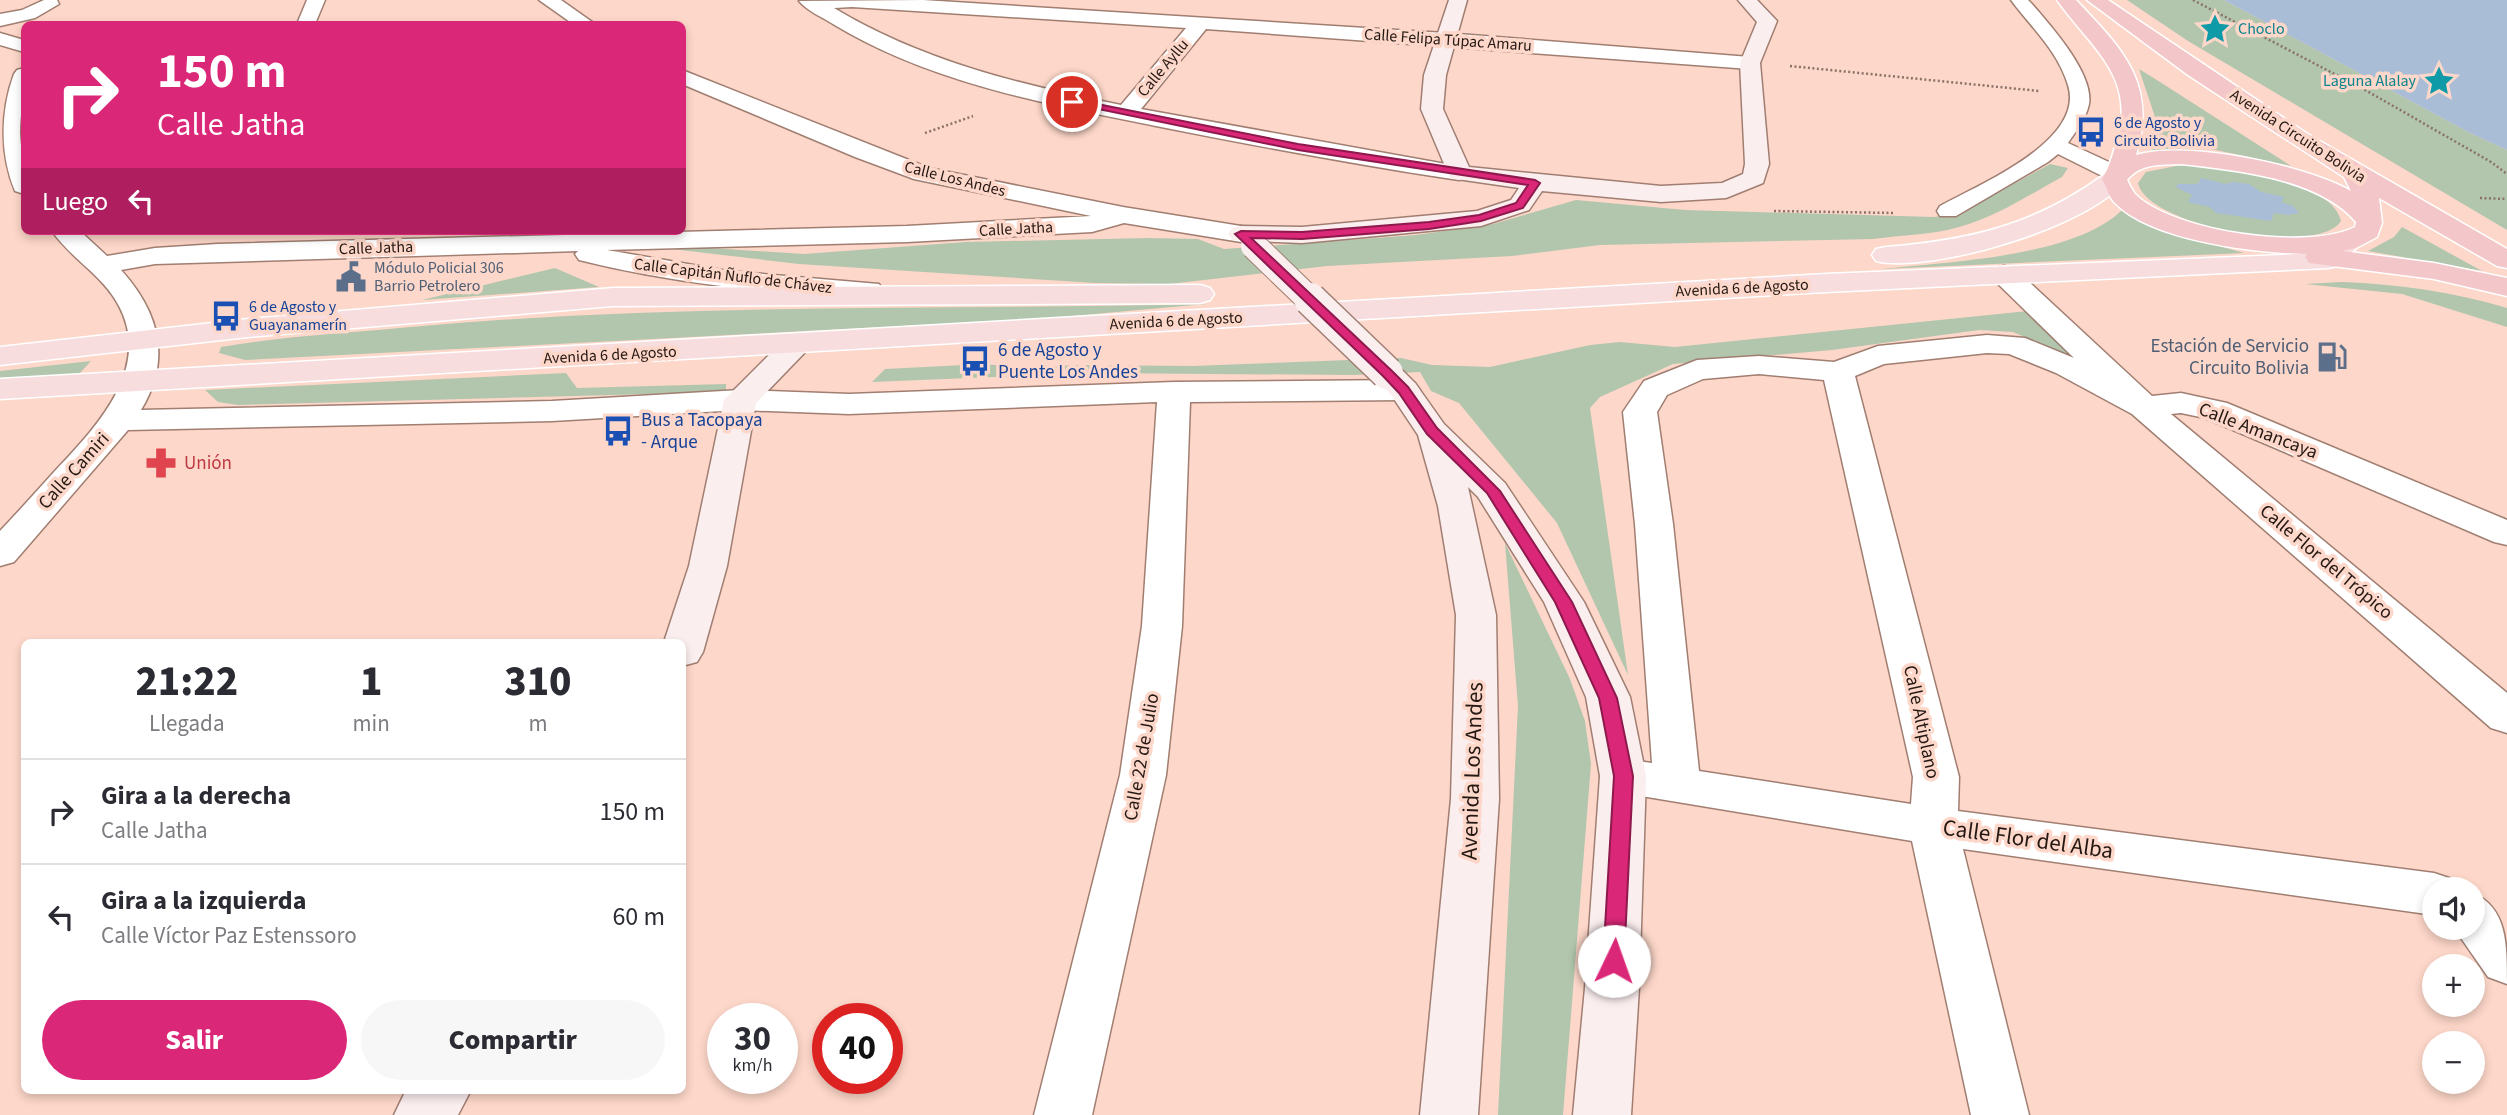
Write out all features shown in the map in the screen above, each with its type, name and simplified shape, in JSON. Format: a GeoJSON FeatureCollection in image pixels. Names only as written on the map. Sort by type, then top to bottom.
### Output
{"type":"FeatureCollection","features":[{"type":"Feature","properties":{"kind":"highway"},"geometry":{"type":"LineString","coordinates":[[2066,0],[2110,52],[2131,94],[2133,122],[2115,185],[2126,199],[2166,221],[2225,239],[2337,252],[2507,287]]}},
{"type":"Feature","properties":{"kind":"highway","name":"Avenida Circuito Bolivia"},"geometry":{"type":"LineString","coordinates":[[2096,0],[2178,58],[2355,174],[2442,226],[2507,260]]}},
{"type":"Feature","properties":{"kind":"highway"},"geometry":{"type":"LineString","coordinates":[[2117,174],[2145,160],[2187,158],[2240,163],[2295,177],[2368,208],[2442,226]]}},
{"type":"Feature","properties":{"kind":"highway"},"geometry":{"type":"LineString","coordinates":[[2337,252],[2368,231],[2368,208],[2355,174]]}},
{"type":"Feature","properties":{"kind":"main road","name":"Avenida 6 de Agosto"},"geometry":{"type":"LineString","coordinates":[[0,356],[248,328],[613,297],[1180,295],[1925,252],[1980,245],[2065,214],[2090,199],[2117,174]]}},
{"type":"Feature","properties":{"kind":"main road","name":"Avenida 6 de Agosto"},"geometry":{"type":"LineString","coordinates":[[0,389],[2004,274],[2337,252]]}},
{"type":"Feature","properties":{"kind":"street"},"geometry":{"type":"LineString","coordinates":[[307,21],[316,0]]}},
{"type":"Feature","properties":{"kind":"street"},"geometry":{"type":"LineString","coordinates":[[548,0],[580,21]]}},
{"type":"Feature","properties":{"kind":"street"},"geometry":{"type":"LineString","coordinates":[[1458,0],[1435,75],[1432,109],[1459,173]]}},
{"type":"Feature","properties":{"kind":"street"},"geometry":{"type":"LineString","coordinates":[[810,2],[887,46],[985,82],[1019,90],[1298,147],[1535,183],[1661,194],[1726,190],[1754,178],[1758,164],[1750,62],[1767,21],[1747,0]]}},
{"type":"Feature","properties":{"kind":"street"},"geometry":{"type":"LineString","coordinates":[[0,20],[28,14],[50,1]]}},
{"type":"Feature","properties":{"kind":"street"},"geometry":{"type":"LineString","coordinates":[[44,21],[50,1]]}},
{"type":"Feature","properties":{"kind":"street","name":"Calle Felipa Túpac Amaru"},"geometry":{"type":"LineString","coordinates":[[810,2],[920,3],[1179,14],[1201,23],[1445,38],[1750,62]]}},
{"type":"Feature","properties":{"kind":"street","name":"Calle Ayllu"},"geometry":{"type":"LineString","coordinates":[[1126,113],[1201,23]]}},
{"type":"Feature","properties":{"kind":"street"},"geometry":{"type":"LineString","coordinates":[[0,39],[21,45]]}},
{"type":"Feature","properties":{"kind":"street","name":"Calle Los Andes"},"geometry":{"type":"LineString","coordinates":[[686,78],[863,152],[915,204],[1123,215],[1247,240]]}},
{"type":"Feature","properties":{"kind":"street"},"geometry":{"type":"LineString","coordinates":[[21,83],[4,131],[5,165],[21,183]]}},
{"type":"Feature","properties":{"kind":"street"},"geometry":{"type":"LineString","coordinates":[[1247,240],[1429,225],[1481,218],[1520,205],[1535,183]]}},
{"type":"Feature","properties":{"kind":"street","name":"Calle Jatha"},"geometry":{"type":"LineString","coordinates":[[686,224],[915,204],[1092,224],[1123,215]]}},
{"type":"Feature","properties":{"kind":"street"},"geometry":{"type":"LineString","coordinates":[[69,235],[99,266],[137,314],[144,340]]}},
{"type":"Feature","properties":{"kind":"street","name":"Calle Jatha"},"geometry":{"type":"LineString","coordinates":[[99,266],[155,256],[561,235]]}},
{"type":"Feature","properties":{"kind":"street","name":"Calle Capitán Ñuflo de Chávez"},"geometry":{"type":"LineString","coordinates":[[538,237],[645,269],[792,286],[943,294]]}},
{"type":"Feature","properties":{"kind":"street","name":"Avenida Los Andes"},"geometry":{"type":"LineString","coordinates":[[1247,240],[1396,382],[1432,431],[1492,491],[1564,602],[1608,698],[1623,776],[1612,988],[1602,1115]]}},
{"type":"Feature","properties":{"kind":"street"},"geometry":{"type":"LineString","coordinates":[[2004,274],[2144,407]]}},
{"type":"Feature","properties":{"kind":"street","name":"Calle Camiri"},"geometry":{"type":"LineString","coordinates":[[0,554],[120,420],[139,382],[144,340]]}},
{"type":"Feature","properties":{"kind":"street"},"geometry":{"type":"LineString","coordinates":[[686,639],[708,566],[740,400],[798,344]]}},
{"type":"Feature","properties":{"kind":"street"},"geometry":{"type":"LineString","coordinates":[[1677,785],[1654,524],[1640,412],[1655,388],[1697,370],[1759,365],[1838,372],[1878,355],[1987,344],[2014,345],[2067,366],[2144,407]]}},
{"type":"Feature","properties":{"kind":"street","name":"Calle Altiplano"},"geometry":{"type":"LineString","coordinates":[[1838,372],[1936,777],[1933,826],[2000,1115]]}},
{"type":"Feature","properties":{"kind":"street"},"geometry":{"type":"LineString","coordinates":[[120,420],[552,411],[740,400],[849,404],[1396,382]]}},
{"type":"Feature","properties":{"kind":"street","name":"Calle 22 de Julio"},"geometry":{"type":"LineString","coordinates":[[1063,1115],[1143,775],[1162,626],[1174,392]]}},
{"type":"Feature","properties":{"kind":"street","name":"Calle Amancaya"},"geometry":{"type":"LineString","coordinates":[[2144,407],[2181,403],[2215,410],[2507,534]]}},
{"type":"Feature","properties":{"kind":"street","name":"Calle Flor del Trópico"},"geometry":{"type":"LineString","coordinates":[[2144,407],[2507,717]]}},
{"type":"Feature","properties":{"kind":"street","name":"Avenida Los Andes"},"geometry":{"type":"LineString","coordinates":[[1432,431],[1456,506],[1476,615],[1475,799],[1449,1115]]}},
{"type":"Feature","properties":{"kind":"street","name":"Calle Flor del Alba"},"geometry":{"type":"LineString","coordinates":[[1623,776],[1933,826],[2422,892]]}},
{"type":"Feature","properties":{"kind":"street"},"geometry":{"type":"LineString","coordinates":[[2485,931],[2507,961]]}},
{"type":"Feature","properties":{"kind":"street"},"geometry":{"type":"LineString","coordinates":[[424,1115],[439,1094]]}},
{"type":"Feature","properties":{"kind":"lane"},"geometry":{"type":"LineString","coordinates":[[1948,211],[2041,158],[2056,145],[2073,122],[2081,95],[2066,62],[2038,18],[2019,0]]}},
{"type":"Feature","properties":{"kind":"lane"},"geometry":{"type":"LineString","coordinates":[[2056,145],[2117,174]]}},
{"type":"Feature","properties":{"kind":"path"},"geometry":{"type":"LineString","coordinates":[[2193,0],[2367,91],[2491,162],[2507,174]]}},
{"type":"Feature","properties":{"kind":"path"},"geometry":{"type":"LineString","coordinates":[[1750,62],[2081,95]]}},
{"type":"Feature","properties":{"kind":"path"},"geometry":{"type":"LineString","coordinates":[[863,152],[965,120],[1019,90]]}},
{"type":"Feature","properties":{"kind":"path"},"geometry":{"type":"LineString","coordinates":[[2486,198],[2507,199]]}},
{"type":"Feature","properties":{"kind":"green space"},"geometry":{"type":"Polygon","coordinates":[[[2127,0],[2224,0],[2470,133],[2507,150],[2507,230],[2188,41],[2127,0]]]}},
{"type":"Feature","properties":{"kind":"green space"},"geometry":{"type":"Polygon","coordinates":[[[2139,69],[2291,166],[2211,149],[2152,150],[2157,123],[2139,69]]]}},
{"type":"Feature","properties":{"kind":"green space"},"geometry":{"type":"Polygon","coordinates":[[[2050,164],[2068,168],[2062,177],[1999,212],[1949,230],[1927,233],[1873,239],[1600,245],[1512,256],[1327,266],[1169,284],[1095,283],[799,264],[672,249],[695,247],[804,254],[966,242],[1147,238],[1198,239],[1224,249],[1416,235],[1493,224],[1576,200],[1685,210],[1934,217],[1960,213],[2050,164]]]}},
{"type":"Feature","properties":{"kind":"green space"},"geometry":{"type":"Polygon","coordinates":[[[2181,165],[2245,172],[2295,184],[2317,194],[2332,206],[2341,221],[2326,232],[2301,237],[2269,237],[2200,224],[2170,212],[2148,198],[2138,183],[2146,172],[2181,165]]]}},
{"type":"Feature","properties":{"kind":"green space"},"geometry":{"type":"Polygon","coordinates":[[[2122,210],[2158,229],[2244,253],[1882,269],[1974,260],[2043,247],[2101,226],[2122,210]]]}},
{"type":"Feature","properties":{"kind":"green space"},"geometry":{"type":"Polygon","coordinates":[[[2402,227],[2482,271],[2368,251],[2394,237],[2402,227]]]}},
{"type":"Feature","properties":{"kind":"green space"},"geometry":{"type":"Polygon","coordinates":[[[555,268],[599,287],[422,300],[555,268]]]}},
{"type":"Feature","properties":{"kind":"green space"},"geometry":{"type":"Polygon","coordinates":[[[2342,282],[2426,290],[2487,302],[2507,308],[2507,327],[2402,294],[2305,284],[2342,282]]]}},
{"type":"Feature","properties":{"kind":"green space"},"geometry":{"type":"Polygon","coordinates":[[[1206,304],[1038,319],[245,360],[219,353],[221,347],[292,337],[510,319],[609,314],[1206,304]]]}},
{"type":"Feature","properties":{"kind":"green space"},"geometry":{"type":"Polygon","coordinates":[[[2028,311],[2104,371],[2013,332],[1979,330],[1832,350],[1673,364],[1600,397],[1590,408],[1628,675],[1557,523],[1459,403],[1431,391],[1420,372],[1353,375],[1092,373],[872,382],[885,369],[984,364],[1035,369],[1070,365],[1193,366],[1401,358],[1432,365],[1490,367],[1590,345],[1620,342],[1675,347],[2028,311]]]}},
{"type":"Feature","properties":{"kind":"green space"},"geometry":{"type":"Polygon","coordinates":[[[91,361],[78,375],[0,378],[0,371],[91,361]]]}},
{"type":"Feature","properties":{"kind":"green space"},"geometry":{"type":"Polygon","coordinates":[[[566,373],[577,388],[726,384],[726,392],[238,405],[218,402],[205,390],[566,373]]]}},
{"type":"Feature","properties":{"kind":"green space"},"geometry":{"type":"Polygon","coordinates":[[[1505,543],[1570,679],[1585,721],[1591,764],[1563,1115],[1498,1115],[1518,706],[1505,543]]]}},
{"type":"Feature","properties":{"kind":"water","name":"Laguna Alalay"},"geometry":{"type":"Polygon","coordinates":[[[2224,0],[2507,0],[2507,150],[2470,133],[2224,0]]]}},
{"type":"Feature","properties":{"kind":"water"},"geometry":{"type":"Polygon","coordinates":[[[2201,178],[2226,184],[2249,184],[2261,192],[2284,197],[2281,202],[2293,206],[2299,213],[2274,213],[2271,221],[2216,213],[2210,207],[2188,202],[2192,195],[2176,187],[2178,184],[2198,184],[2201,178]]]}},
{"type":"Feature","properties":{"kind":"place","name":"Choclo"},"geometry":{"type":"Point","coordinates":[2215,29]}},
{"type":"Feature","properties":{"kind":"place","name":"Laguna Alalay"},"geometry":{"type":"Point","coordinates":[2439,81]}},
{"type":"Feature","properties":{"kind":"place","name":"6 de Agosto y Circuito Bolivia"},"geometry":{"type":"Point","coordinates":[2091,132]}},
{"type":"Feature","properties":{"kind":"place","name":"Módulo Policial 306 Barrio Petrolero"},"geometry":{"type":"Point","coordinates":[351,277]}},
{"type":"Feature","properties":{"kind":"place","name":"6 de Agosto y Guayanamerín"},"geometry":{"type":"Point","coordinates":[226,316]}},
{"type":"Feature","properties":{"kind":"place","name":"Estación de Servicio Circuito Bolivia"},"geometry":{"type":"Point","coordinates":[2332,357]}},
{"type":"Feature","properties":{"kind":"place","name":"6 de Agosto y Puente Los Andes"},"geometry":{"type":"Point","coordinates":[975,361]}},
{"type":"Feature","properties":{"kind":"place","name":"Bus a Tacopaya - Arque"},"geometry":{"type":"Point","coordinates":[618,431]}},
{"type":"Feature","properties":{"kind":"place","name":"Unión"},"geometry":{"type":"Point","coordinates":[161,463]}},
{"type":"Feature","properties":{"kind":"route"},"geometry":{"type":"LineString","coordinates":[[1072,102],[1298,147],[1535,183],[1520,205],[1481,218],[1302,235],[1241,234],[1404,390],[1432,431],[1492,491],[1564,602],[1608,698],[1623,776],[1614,961]]}}]}
